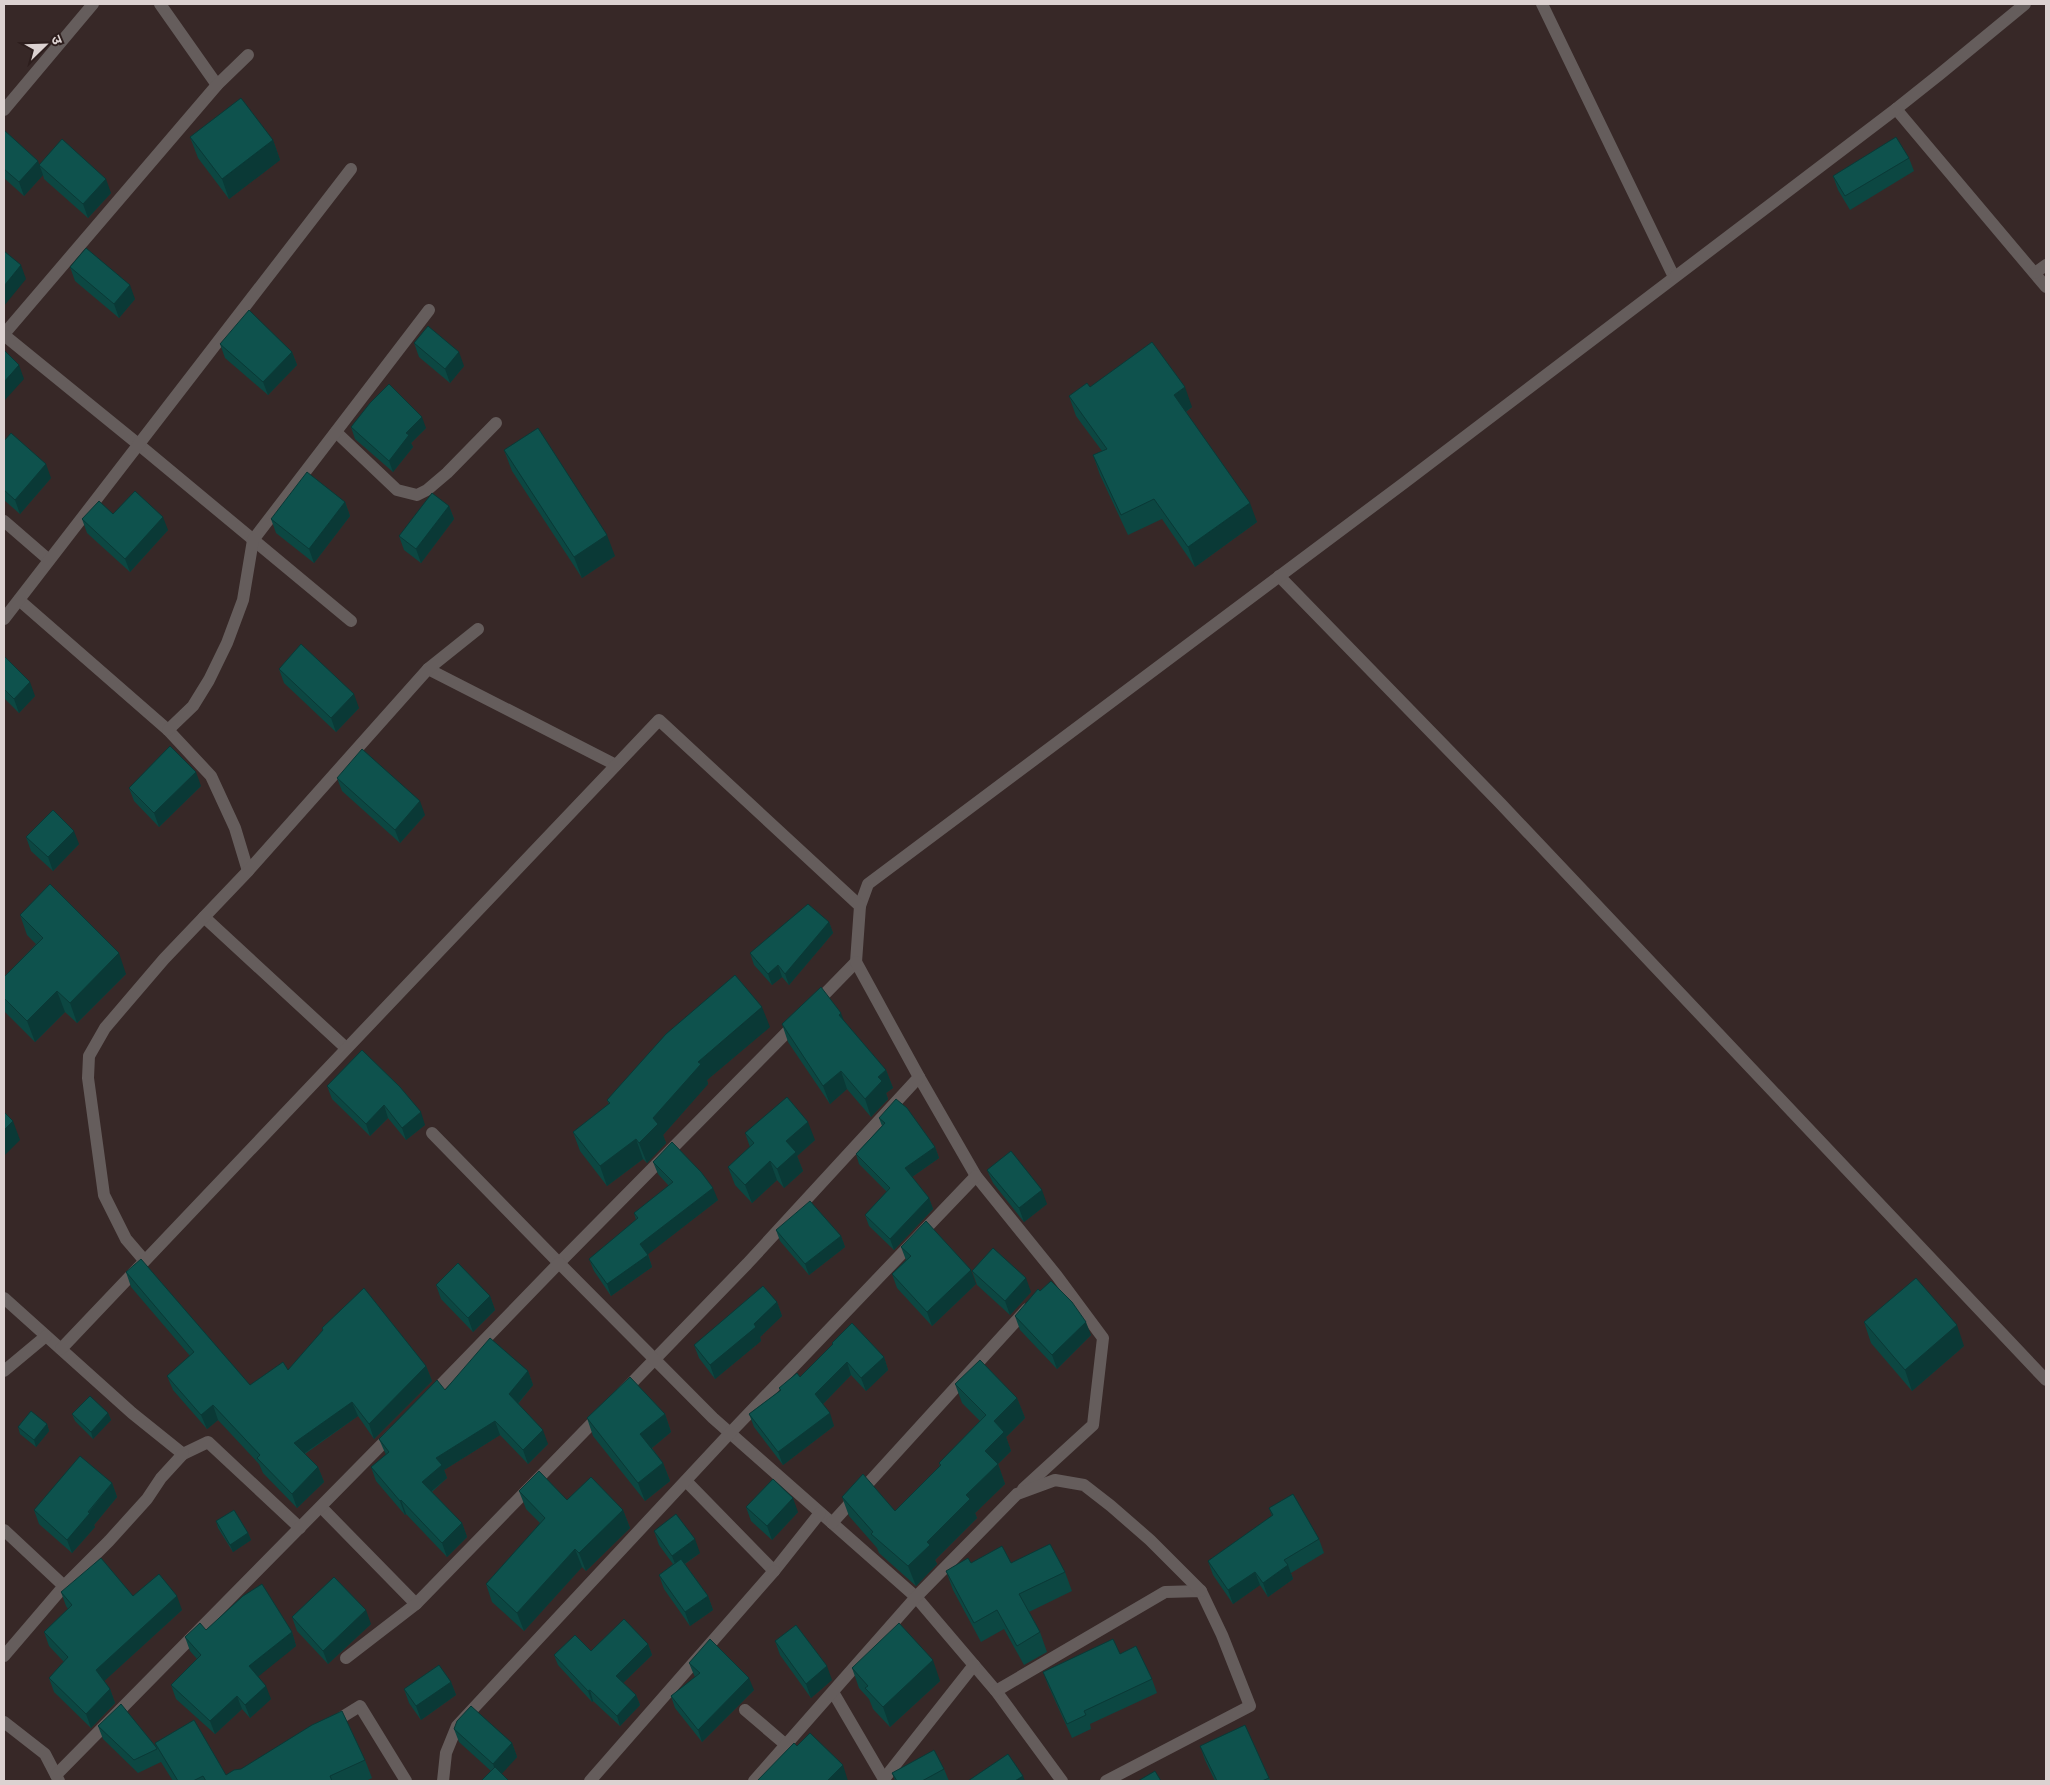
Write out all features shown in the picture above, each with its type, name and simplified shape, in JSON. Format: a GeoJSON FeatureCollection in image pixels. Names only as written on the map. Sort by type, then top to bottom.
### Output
{"type":"FeatureCollection","features":[{"type":"Feature","properties":{"kind":"street"},"geometry":{"type":"LineString","coordinates":[[4,110],[93,4]]}},
{"type":"Feature","properties":{"kind":"street"},"geometry":{"type":"LineString","coordinates":[[160,4],[217,84]]}},
{"type":"Feature","properties":{"kind":"street"},"geometry":{"type":"LineString","coordinates":[[1542,4],[1674,277]]}},
{"type":"Feature","properties":{"kind":"street"},"geometry":{"type":"LineString","coordinates":[[754,1781],[916,1597],[1017,1494],[1093,1425],[1103,1338],[1053,1280],[976,1176],[856,962],[860,906],[868,884],[1674,277],[1940,74],[2025,4]]}},
{"type":"Feature","properties":{"kind":"street"},"geometry":{"type":"LineString","coordinates":[[248,55],[217,84],[4,334],[351,621]]}},
{"type":"Feature","properties":{"kind":"street"},"geometry":{"type":"LineString","coordinates":[[1896,108],[2046,287]]}},
{"type":"Feature","properties":{"kind":"street"},"geometry":{"type":"LineString","coordinates":[[4,619],[351,169]]}},
{"type":"Feature","properties":{"kind":"street"},"geometry":{"type":"LineString","coordinates":[[2035,274],[2046,265]]}},
{"type":"Feature","properties":{"kind":"street"},"geometry":{"type":"LineString","coordinates":[[168,730],[192,706],[209,680],[227,643],[243,600],[253,540],[429,310]]}},
{"type":"Feature","properties":{"kind":"street"},"geometry":{"type":"LineString","coordinates":[[336,432],[397,490],[417,495],[427,490],[447,473],[496,423]]}},
{"type":"Feature","properties":{"kind":"street"},"geometry":{"type":"LineString","coordinates":[[4,521],[49,560]]}},
{"type":"Feature","properties":{"kind":"street"},"geometry":{"type":"LineString","coordinates":[[1279,576],[1501,804],[2046,1380]]}},
{"type":"Feature","properties":{"kind":"street"},"geometry":{"type":"LineString","coordinates":[[19,600],[168,730],[211,776],[235,828],[248,871]]}},
{"type":"Feature","properties":{"kind":"street"},"geometry":{"type":"LineString","coordinates":[[144,1260],[126,1239],[104,1195],[88,1078],[89,1056],[105,1028],[164,959],[248,871],[428,669],[478,629]]}},
{"type":"Feature","properties":{"kind":"street"},"geometry":{"type":"LineString","coordinates":[[428,669],[616,765]]}},
{"type":"Feature","properties":{"kind":"street"},"geometry":{"type":"LineString","coordinates":[[61,1348],[659,720],[860,906]]}},
{"type":"Feature","properties":{"kind":"street"},"geometry":{"type":"LineString","coordinates":[[204,917],[346,1048]]}},
{"type":"Feature","properties":{"kind":"street"},"geometry":{"type":"LineString","coordinates":[[423,1402],[856,962]]}},
{"type":"Feature","properties":{"kind":"street"},"geometry":{"type":"LineString","coordinates":[[346,1658],[416,1604],[747,1264],[920,1076]]}},
{"type":"Feature","properties":{"kind":"street"},"geometry":{"type":"LineString","coordinates":[[432,1132],[654,1359],[730,1433],[916,1597],[996,1691],[1062,1781]]}},
{"type":"Feature","properties":{"kind":"street"},"geometry":{"type":"LineString","coordinates":[[443,1781],[446,1753],[457,1726],[730,1433],[976,1176]]}},
{"type":"Feature","properties":{"kind":"street"},"geometry":{"type":"LineString","coordinates":[[4,1298],[132,1412],[183,1454]]}},
{"type":"Feature","properties":{"kind":"street"},"geometry":{"type":"LineString","coordinates":[[832,1523],[1037,1298]]}},
{"type":"Feature","properties":{"kind":"street"},"geometry":{"type":"LineString","coordinates":[[4,1370],[46,1336]]}},
{"type":"Feature","properties":{"kind":"street"},"geometry":{"type":"LineString","coordinates":[[4,1722],[45,1754],[58,1778],[403,1423]]}},
{"type":"Feature","properties":{"kind":"street"},"geometry":{"type":"LineString","coordinates":[[4,1656],[64,1586],[109,1542],[148,1499],[161,1478],[183,1454],[208,1442],[300,1528]]}},
{"type":"Feature","properties":{"kind":"street"},"geometry":{"type":"LineString","coordinates":[[1017,1494],[1055,1480],[1084,1485],[1150,1540],[1201,1591],[1222,1635],[1250,1706],[1106,1781]]}},
{"type":"Feature","properties":{"kind":"street"},"geometry":{"type":"LineString","coordinates":[[686,1481],[774,1571]]}},
{"type":"Feature","properties":{"kind":"street"},"geometry":{"type":"LineString","coordinates":[[321,1507],[416,1604]]}},
{"type":"Feature","properties":{"kind":"street"},"geometry":{"type":"LineString","coordinates":[[594,1780],[774,1571],[820,1512]]}},
{"type":"Feature","properties":{"kind":"street"},"geometry":{"type":"LineString","coordinates":[[4,1530],[64,1586]]}},
{"type":"Feature","properties":{"kind":"street"},"geometry":{"type":"LineString","coordinates":[[996,1691],[1165,1592],[1201,1591]]}},
{"type":"Feature","properties":{"kind":"street"},"geometry":{"type":"LineString","coordinates":[[833,1692],[885,1780],[974,1664]]}},
{"type":"Feature","properties":{"kind":"street"},"geometry":{"type":"LineString","coordinates":[[319,1732],[360,1706],[406,1781]]}},
{"type":"Feature","properties":{"kind":"street"},"geometry":{"type":"LineString","coordinates":[[745,1710],[786,1745]]}},
{"type":"Feature","properties":{"kind":"building"},"geometry":{"type":"Polygon","coordinates":[[[241,98],[273,140],[222,179],[190,137],[241,98]]]}},
{"type":"Feature","properties":{"kind":"building"},"geometry":{"type":"Polygon","coordinates":[[[4,130],[38,161],[19,182],[4,169],[4,130]]]}},
{"type":"Feature","properties":{"kind":"building"},"geometry":{"type":"Polygon","coordinates":[[[1896,137],[1909,158],[1845,196],[1833,176],[1896,137]]]}},
{"type":"Feature","properties":{"kind":"building"},"geometry":{"type":"Polygon","coordinates":[[[62,139],[106,179],[83,204],[39,165],[62,139]]]}},
{"type":"Feature","properties":{"kind":"building"},"geometry":{"type":"Polygon","coordinates":[[[86,248],[130,285],[114,304],[70,267],[86,248]]]}},
{"type":"Feature","properties":{"kind":"building"},"geometry":{"type":"Polygon","coordinates":[[[4,251],[21,265],[4,286],[4,251]]]}},
{"type":"Feature","properties":{"kind":"building"},"geometry":{"type":"Polygon","coordinates":[[[249,310],[292,352],[263,382],[220,344],[249,310]]]}},
{"type":"Feature","properties":{"kind":"building"},"geometry":{"type":"Polygon","coordinates":[[[428,326],[459,352],[445,369],[414,343],[428,326]]]}},
{"type":"Feature","properties":{"kind":"building"},"geometry":{"type":"Polygon","coordinates":[[[1152,342],[1185,387],[1174,395],[1250,503],[1188,547],[1154,499],[1121,515],[1093,455],[1107,449],[1069,396],[1087,383],[1090,387],[1152,342]]]}},
{"type":"Feature","properties":{"kind":"building"},"geometry":{"type":"Polygon","coordinates":[[[4,350],[19,365],[4,382],[4,350]]]}},
{"type":"Feature","properties":{"kind":"building"},"geometry":{"type":"Polygon","coordinates":[[[389,384],[422,417],[406,433],[409,435],[389,461],[351,427],[370,403],[389,384]]]}},
{"type":"Feature","properties":{"kind":"building"},"geometry":{"type":"Polygon","coordinates":[[[538,428],[607,535],[574,557],[504,450],[538,428]]]}},
{"type":"Feature","properties":{"kind":"building"},"geometry":{"type":"Polygon","coordinates":[[[11,433],[46,464],[15,500],[4,490],[4,441],[11,433]]]}},
{"type":"Feature","properties":{"kind":"building"},"geometry":{"type":"Polygon","coordinates":[[[307,472],[345,502],[309,549],[271,519],[307,472]]]}},
{"type":"Feature","properties":{"kind":"building"},"geometry":{"type":"Polygon","coordinates":[[[135,491],[163,517],[125,559],[82,519],[99,501],[113,514],[135,491]]]}},
{"type":"Feature","properties":{"kind":"building"},"geometry":{"type":"Polygon","coordinates":[[[432,493],[449,506],[416,549],[399,536],[432,493]]]}},
{"type":"Feature","properties":{"kind":"building"},"geometry":{"type":"Polygon","coordinates":[[[301,644],[354,694],[331,718],[279,669],[301,644]]]}},
{"type":"Feature","properties":{"kind":"building"},"geometry":{"type":"Polygon","coordinates":[[[4,656],[30,682],[14,699],[4,689],[4,656]]]}},
{"type":"Feature","properties":{"kind":"building"},"geometry":{"type":"Polygon","coordinates":[[[170,746],[196,772],[154,813],[129,788],[170,746]]]}},
{"type":"Feature","properties":{"kind":"building"},"geometry":{"type":"Polygon","coordinates":[[[362,749],[420,801],[395,830],[337,778],[362,749]]]}},
{"type":"Feature","properties":{"kind":"building"},"geometry":{"type":"Polygon","coordinates":[[[53,810],[74,831],[48,857],[26,837],[53,810]]]}},
{"type":"Feature","properties":{"kind":"building"},"geometry":{"type":"Polygon","coordinates":[[[50,884],[119,953],[70,1003],[57,991],[27,1021],[4,998],[4,977],[43,938],[20,915],[50,884]]]}},
{"type":"Feature","properties":{"kind":"building"},"geometry":{"type":"Polygon","coordinates":[[[808,904],[829,922],[785,974],[778,965],[768,974],[750,953],[808,904]]]}},
{"type":"Feature","properties":{"kind":"building"},"geometry":{"type":"Polygon","coordinates":[[[735,975],[762,1007],[698,1062],[701,1064],[653,1118],[658,1124],[639,1143],[636,1139],[600,1166],[573,1132],[610,1103],[607,1100],[666,1034],[735,975]]]}},
{"type":"Feature","properties":{"kind":"building"},"geometry":{"type":"Polygon","coordinates":[[[821,987],[841,1013],[839,1015],[886,1070],[878,1077],[882,1081],[865,1099],[841,1071],[823,1086],[782,1024],[821,987]]]}},
{"type":"Feature","properties":{"kind":"building"},"geometry":{"type":"Polygon","coordinates":[[[362,1050],[400,1087],[421,1112],[402,1128],[384,1105],[366,1124],[327,1086],[362,1050]]]}},
{"type":"Feature","properties":{"kind":"building"},"geometry":{"type":"Polygon","coordinates":[[[787,1097],[808,1122],[786,1141],[796,1152],[777,1169],[770,1161],[745,1185],[728,1167],[754,1143],[745,1133],[787,1097]]]}},
{"type":"Feature","properties":{"kind":"building"},"geometry":{"type":"Polygon","coordinates":[[[896,1099],[907,1108],[935,1147],[905,1168],[929,1198],[890,1239],[865,1215],[890,1188],[856,1154],[885,1123],[879,1118],[896,1099]]]}},
{"type":"Feature","properties":{"kind":"building"},"geometry":{"type":"Polygon","coordinates":[[[4,1112],[13,1121],[4,1130],[4,1112]]]}},
{"type":"Feature","properties":{"kind":"building"},"geometry":{"type":"Polygon","coordinates":[[[672,1142],[701,1172],[713,1188],[640,1244],[648,1255],[607,1284],[589,1259],[638,1218],[634,1213],[673,1182],[653,1162],[672,1142]]]}},
{"type":"Feature","properties":{"kind":"building"},"geometry":{"type":"Polygon","coordinates":[[[1011,1151],[1042,1190],[1019,1208],[987,1170],[1011,1151]]]}},
{"type":"Feature","properties":{"kind":"building"},"geometry":{"type":"Polygon","coordinates":[[[810,1201],[841,1236],[805,1264],[776,1230],[810,1201]]]}},
{"type":"Feature","properties":{"kind":"building"},"geometry":{"type":"Polygon","coordinates":[[[926,1221],[971,1270],[927,1312],[892,1274],[911,1256],[901,1247],[926,1221]]]}},
{"type":"Feature","properties":{"kind":"building"},"geometry":{"type":"Polygon","coordinates":[[[993,1248],[1026,1278],[1005,1301],[972,1271],[993,1248]]]}},
{"type":"Feature","properties":{"kind":"building"},"geometry":{"type":"Polygon","coordinates":[[[141,1259],[250,1385],[283,1362],[288,1370],[323,1330],[322,1328],[364,1288],[426,1366],[369,1424],[352,1402],[294,1443],[318,1467],[292,1494],[257,1458],[260,1455],[213,1405],[201,1415],[167,1376],[194,1352],[126,1272],[141,1259]]]}},
{"type":"Feature","properties":{"kind":"building"},"geometry":{"type":"Polygon","coordinates":[[[458,1263],[490,1296],[468,1318],[436,1285],[458,1263]]]}},
{"type":"Feature","properties":{"kind":"building"},"geometry":{"type":"Polygon","coordinates":[[[1916,1278],[1957,1325],[1905,1370],[1864,1322],[1916,1278]]]}},
{"type":"Feature","properties":{"kind":"building"},"geometry":{"type":"Polygon","coordinates":[[[1051,1281],[1072,1302],[1086,1322],[1052,1355],[1015,1316],[1038,1289],[1040,1291],[1051,1281]]]}},
{"type":"Feature","properties":{"kind":"building"},"geometry":{"type":"Polygon","coordinates":[[[763,1286],[777,1302],[754,1324],[756,1327],[710,1365],[694,1345],[763,1286]]]}},
{"type":"Feature","properties":{"kind":"building"},"geometry":{"type":"Polygon","coordinates":[[[852,1323],[884,1357],[861,1378],[847,1362],[815,1394],[830,1413],[778,1452],[749,1414],[781,1390],[779,1388],[797,1373],[800,1377],[852,1323]]]}},
{"type":"Feature","properties":{"kind":"building"},"geometry":{"type":"Polygon","coordinates":[[[490,1338],[528,1371],[509,1394],[543,1430],[523,1450],[495,1421],[436,1458],[442,1465],[422,1482],[462,1523],[442,1543],[400,1501],[371,1467],[389,1452],[379,1439],[437,1380],[445,1390],[490,1338]]]}},
{"type":"Feature","properties":{"kind":"building"},"geometry":{"type":"Polygon","coordinates":[[[980,1360],[1017,1398],[994,1421],[1004,1432],[985,1451],[998,1464],[966,1495],[970,1499],[927,1542],[930,1545],[908,1566],[871,1534],[873,1532],[842,1497],[863,1474],[895,1511],[941,1465],[939,1463],[986,1415],[955,1384],[980,1360]]]}},
{"type":"Feature","properties":{"kind":"building"},"geometry":{"type":"Polygon","coordinates":[[[630,1377],[665,1414],[640,1434],[663,1463],[638,1483],[587,1418],[630,1377]]]}},
{"type":"Feature","properties":{"kind":"building"},"geometry":{"type":"Polygon","coordinates":[[[90,1396],[108,1413],[91,1432],[72,1414],[90,1396]]]}},
{"type":"Feature","properties":{"kind":"building"},"geometry":{"type":"Polygon","coordinates":[[[31,1411],[47,1424],[34,1440],[18,1427],[31,1411]]]}},
{"type":"Feature","properties":{"kind":"building"},"geometry":{"type":"Polygon","coordinates":[[[80,1456],[112,1483],[67,1540],[34,1510],[80,1456]]]}},
{"type":"Feature","properties":{"kind":"building"},"geometry":{"type":"Polygon","coordinates":[[[539,1471],[567,1500],[591,1477],[623,1510],[579,1553],[575,1549],[517,1613],[486,1584],[545,1518],[519,1491],[539,1471]]]}},
{"type":"Feature","properties":{"kind":"building"},"geometry":{"type":"Polygon","coordinates":[[[773,1479],[793,1498],[767,1526],[746,1507],[773,1479]]]}},
{"type":"Feature","properties":{"kind":"building"},"geometry":{"type":"Polygon","coordinates":[[[1293,1494],[1319,1539],[1284,1560],[1288,1565],[1263,1583],[1255,1572],[1228,1590],[1208,1561],[1273,1515],[1269,1508],[1293,1494]]]}},
{"type":"Feature","properties":{"kind":"building"},"geometry":{"type":"Polygon","coordinates":[[[234,1510],[248,1533],[230,1545],[216,1521],[234,1510]]]}},
{"type":"Feature","properties":{"kind":"building"},"geometry":{"type":"Polygon","coordinates":[[[676,1514],[695,1539],[672,1556],[654,1531],[676,1514]]]}},
{"type":"Feature","properties":{"kind":"building"},"geometry":{"type":"Polygon","coordinates":[[[1050,1544],[1065,1572],[1019,1594],[1040,1632],[1017,1646],[997,1610],[974,1623],[946,1571],[968,1558],[971,1563],[1002,1546],[1011,1563],[1050,1544]]]}},
{"type":"Feature","properties":{"kind":"building"},"geometry":{"type":"Polygon","coordinates":[[[101,1558],[133,1596],[159,1574],[177,1596],[96,1670],[110,1689],[86,1714],[49,1678],[68,1657],[44,1632],[72,1605],[61,1592],[101,1558]]]}},
{"type":"Feature","properties":{"kind":"building"},"geometry":{"type":"Polygon","coordinates":[[[681,1559],[708,1596],[685,1612],[659,1575],[681,1559]]]}},
{"type":"Feature","properties":{"kind":"building"},"geometry":{"type":"Polygon","coordinates":[[[334,1577],[366,1610],[323,1651],[292,1617],[334,1577]]]}},
{"type":"Feature","properties":{"kind":"building"},"geometry":{"type":"Polygon","coordinates":[[[262,1584],[292,1632],[249,1666],[266,1686],[245,1705],[237,1696],[210,1721],[171,1685],[201,1655],[185,1637],[200,1623],[206,1630],[243,1596],[262,1584]]]}},
{"type":"Feature","properties":{"kind":"building"},"geometry":{"type":"Polygon","coordinates":[[[624,1619],[648,1644],[616,1676],[636,1695],[617,1716],[590,1690],[588,1691],[554,1655],[575,1635],[591,1651],[624,1619]]]}},
{"type":"Feature","properties":{"kind":"building"},"geometry":{"type":"Polygon","coordinates":[[[899,1623],[933,1660],[883,1707],[865,1688],[868,1686],[852,1668],[899,1623]]]}},
{"type":"Feature","properties":{"kind":"building"},"geometry":{"type":"Polygon","coordinates":[[[796,1625],[827,1666],[806,1684],[775,1641],[796,1625]]]}},
{"type":"Feature","properties":{"kind":"building"},"geometry":{"type":"Polygon","coordinates":[[[710,1639],[749,1678],[698,1730],[671,1696],[700,1673],[689,1663],[710,1639]]]}},
{"type":"Feature","properties":{"kind":"building"},"geometry":{"type":"Polygon","coordinates":[[[1113,1639],[1120,1654],[1136,1646],[1152,1679],[1084,1711],[1086,1715],[1067,1724],[1043,1672],[1113,1639]]]}},
{"type":"Feature","properties":{"kind":"building"},"geometry":{"type":"Polygon","coordinates":[[[439,1665],[451,1682],[416,1706],[404,1689],[439,1665]]]}},
{"type":"Feature","properties":{"kind":"building"},"geometry":{"type":"Polygon","coordinates":[[[121,1704],[157,1749],[134,1760],[98,1726],[121,1704]]]}},
{"type":"Feature","properties":{"kind":"building"},"geometry":{"type":"Polygon","coordinates":[[[471,1706],[512,1743],[493,1764],[454,1729],[457,1721],[471,1706]]]}},
{"type":"Feature","properties":{"kind":"building"},"geometry":{"type":"Polygon","coordinates":[[[342,1711],[365,1760],[330,1776],[332,1781],[206,1781],[203,1776],[193,1781],[178,1781],[155,1743],[194,1720],[226,1775],[234,1770],[241,1769],[312,1725],[342,1711]]]}},
{"type":"Feature","properties":{"kind":"building"},"geometry":{"type":"Polygon","coordinates":[[[1245,1725],[1269,1778],[1262,1781],[1217,1781],[1200,1746],[1245,1725]]]}},
{"type":"Feature","properties":{"kind":"building"},"geometry":{"type":"Polygon","coordinates":[[[810,1733],[843,1765],[827,1781],[757,1781],[794,1743],[797,1746],[810,1733]]]}},
{"type":"Feature","properties":{"kind":"building"},"geometry":{"type":"Polygon","coordinates":[[[934,1750],[944,1769],[922,1781],[897,1781],[892,1773],[934,1750]]]}},
{"type":"Feature","properties":{"kind":"building"},"geometry":{"type":"Polygon","coordinates":[[[1008,1754],[1023,1776],[1015,1781],[968,1781],[1008,1754]]]}},
{"type":"Feature","properties":{"kind":"building"},"geometry":{"type":"Polygon","coordinates":[[[495,1767],[509,1781],[481,1781],[495,1767]]]}},
{"type":"Feature","properties":{"kind":"building"},"geometry":{"type":"Polygon","coordinates":[[[1155,1771],[1161,1781],[1138,1781],[1155,1771]]]}}]}
